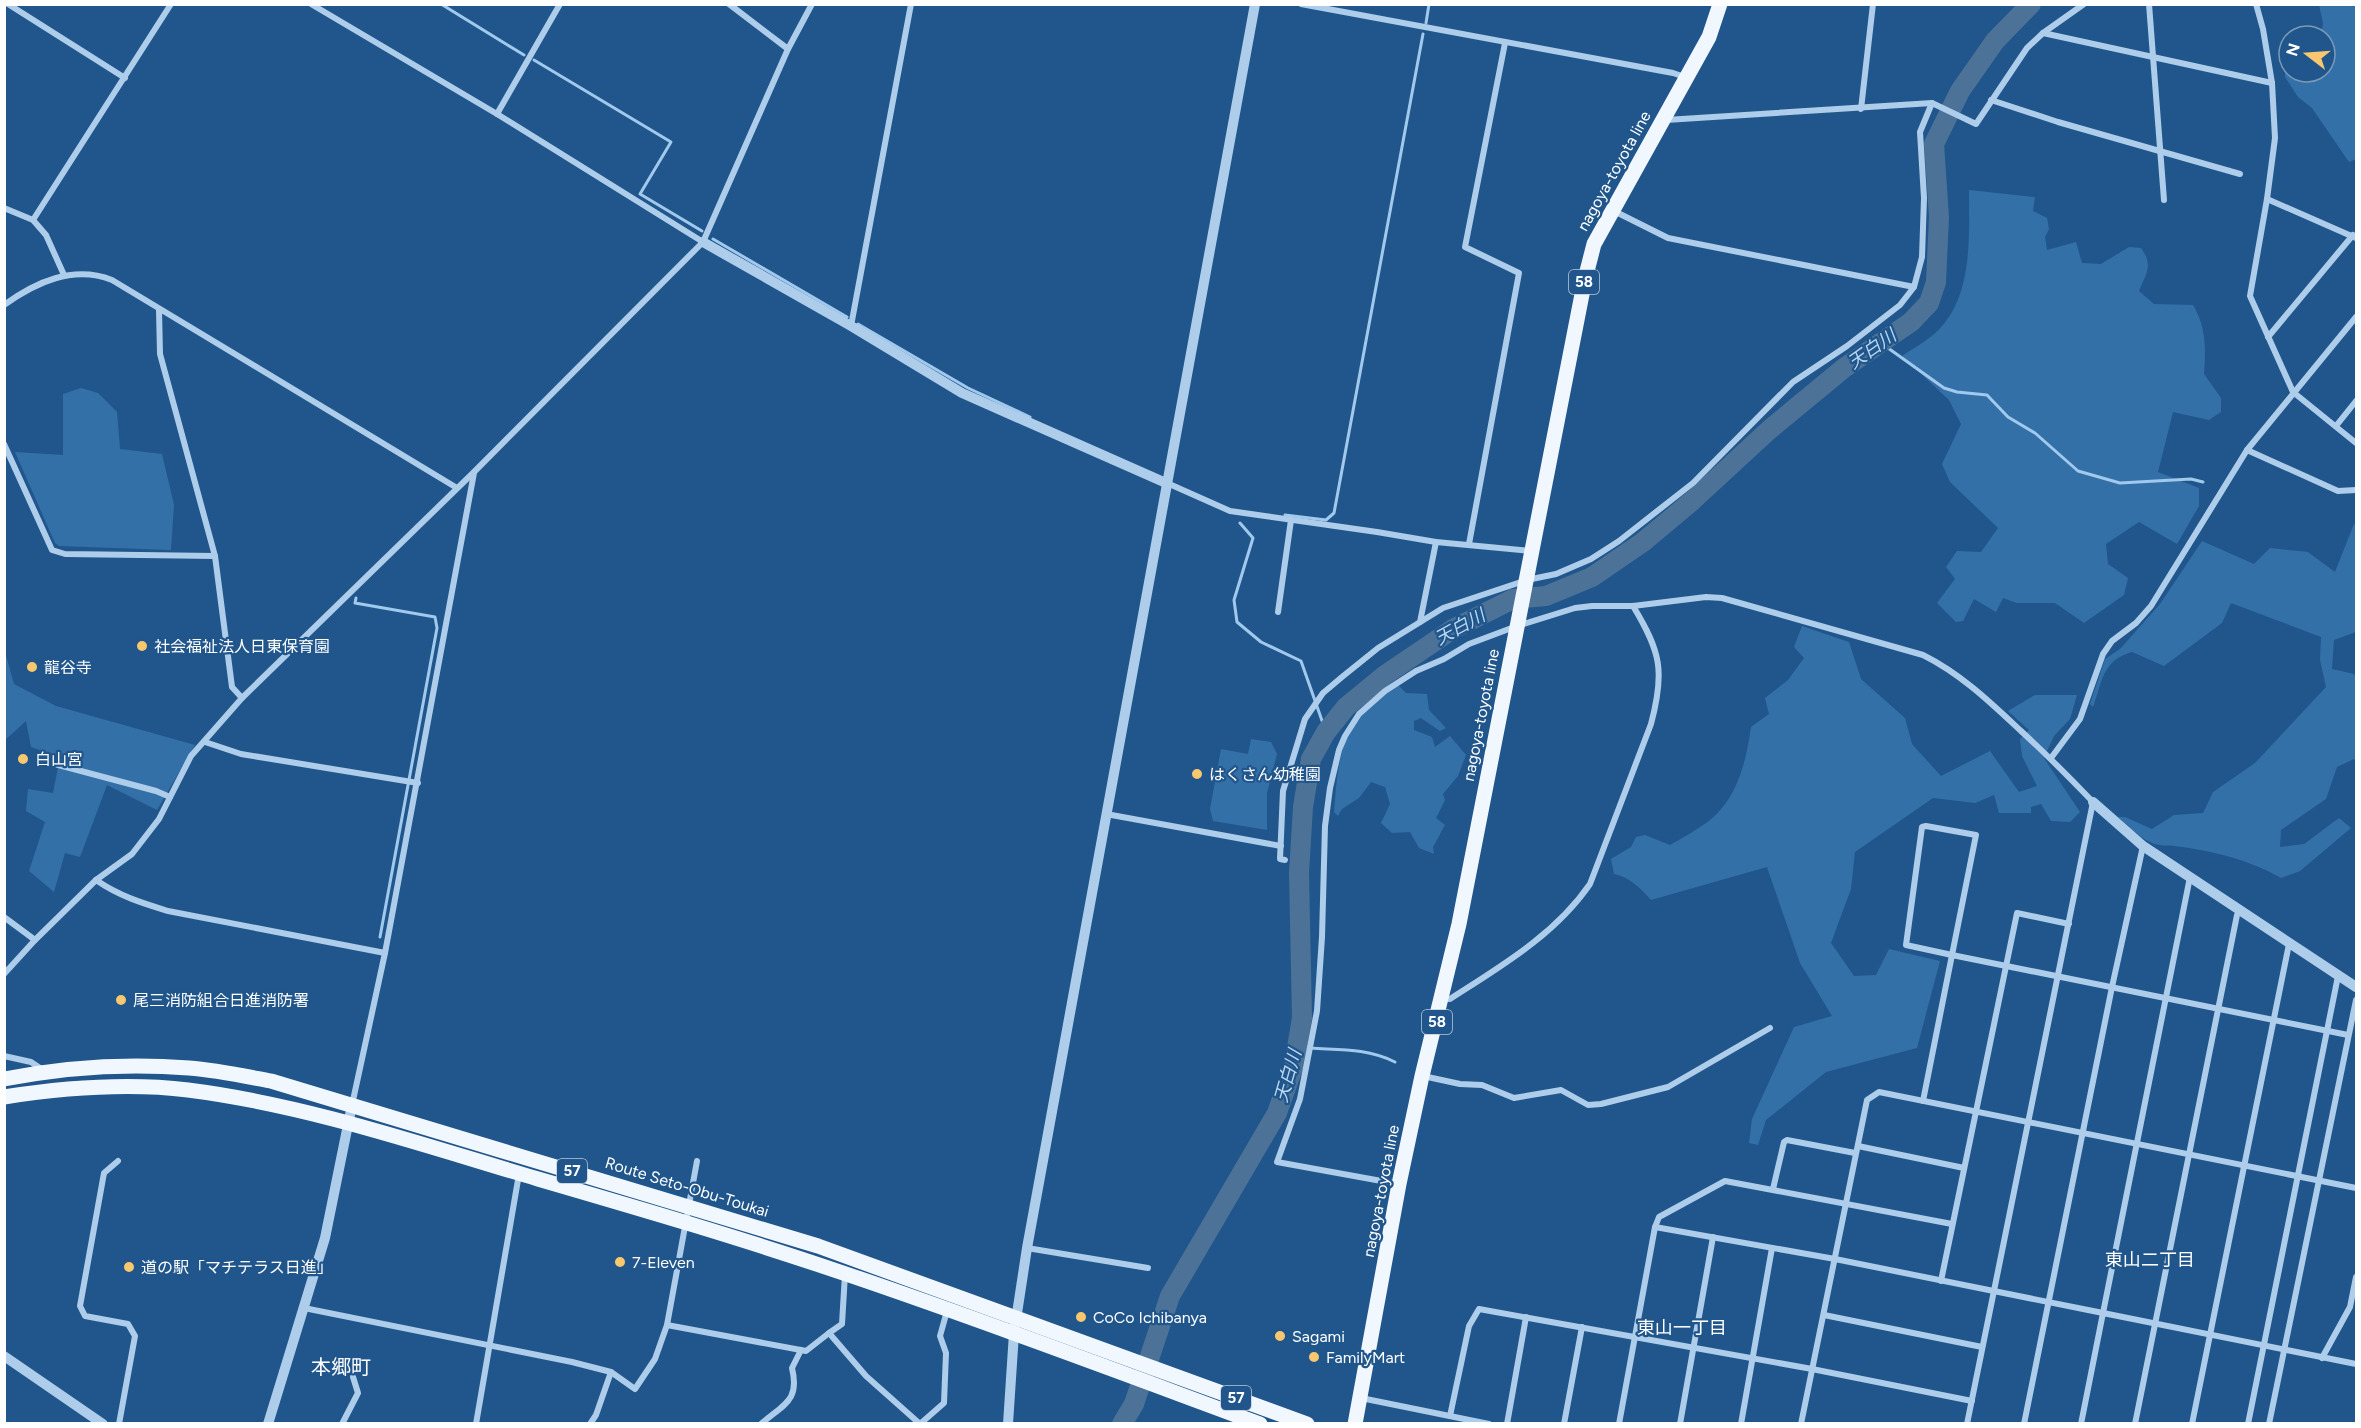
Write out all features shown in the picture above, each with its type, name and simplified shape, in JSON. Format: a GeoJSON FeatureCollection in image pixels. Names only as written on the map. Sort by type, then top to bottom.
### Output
{"type":"FeatureCollection","features":[{"type":"Feature","properties":{"kind":"main road","name":"nagoya-toyota line"},"geometry":{"type":"LineString","coordinates":[[1355,1424],[1399,1184],[1422,1076],[1460,924],[1585,279],[1594,244],[1709,37],[1720,4]]}},
{"type":"Feature","properties":{"kind":"main road","name":"Route Seto-Obu-Toukai"},"geometry":{"type":"LineString","coordinates":[[4,1079],[45,1071],[128,1065],[191,1068],[271,1081],[819,1246],[1307,1424]]}},
{"type":"Feature","properties":{"kind":"main road","name":"Route Seto-Obu-Toukai"},"geometry":{"type":"LineString","coordinates":[[4,1097],[47,1090],[185,1089],[266,1103],[348,1123],[686,1222],[845,1274],[1260,1424]]}},
{"type":"Feature","properties":{"kind":"street"},"geometry":{"type":"LineString","coordinates":[[8,4],[125,78]]}},
{"type":"Feature","properties":{"kind":"street"},"geometry":{"type":"LineString","coordinates":[[33,220],[171,4]]}},
{"type":"Feature","properties":{"kind":"street"},"geometry":{"type":"LineString","coordinates":[[311,4],[497,114],[703,242],[851,326],[962,393],[1230,512],[1436,542],[1532,551]]}},
{"type":"Feature","properties":{"kind":"street"},"geometry":{"type":"LineString","coordinates":[[497,114],[560,4]]}},
{"type":"Feature","properties":{"kind":"street"},"geometry":{"type":"LineString","coordinates":[[729,4],[788,49]]}},
{"type":"Feature","properties":{"kind":"street"},"geometry":{"type":"LineString","coordinates":[[5,971],[96,880],[132,854],[159,819],[191,756],[242,698],[474,472],[703,242],[788,49],[812,4]]}},
{"type":"Feature","properties":{"kind":"street"},"geometry":{"type":"LineString","coordinates":[[851,326],[911,4]]}},
{"type":"Feature","properties":{"kind":"street"},"geometry":{"type":"LineString","coordinates":[[1008,1424],[1014,1334],[1027,1248],[1255,4]]}},
{"type":"Feature","properties":{"kind":"street"},"geometry":{"type":"LineString","coordinates":[[1301,4],[1673,73],[1686,78]]}},
{"type":"Feature","properties":{"kind":"street"},"geometry":{"type":"LineString","coordinates":[[1861,109],[1873,4]]}},
{"type":"Feature","properties":{"kind":"street"},"geometry":{"type":"LineString","coordinates":[[1662,120],[1932,103],[1976,124],[2027,48],[2043,33],[2084,4]]}},
{"type":"Feature","properties":{"kind":"street"},"geometry":{"type":"LineString","coordinates":[[2149,4],[2164,200]]}},
{"type":"Feature","properties":{"kind":"street"},"geometry":{"type":"LineString","coordinates":[[2256,4],[2263,29],[2272,83],[2275,138],[2250,296],[2293,392],[2356,443]]}},
{"type":"Feature","properties":{"kind":"street"},"geometry":{"type":"LineString","coordinates":[[2043,33],[2272,83]]}},
{"type":"Feature","properties":{"kind":"street"},"geometry":{"type":"LineString","coordinates":[[1469,544],[1519,273],[1465,248],[1505,43]]}},
{"type":"Feature","properties":{"kind":"street"},"geometry":{"type":"LineString","coordinates":[[1991,100],[2240,174]]}},
{"type":"Feature","properties":{"kind":"street"},"geometry":{"type":"LineString","coordinates":[[1285,860],[1280,859],[1283,791],[1305,719],[1323,693],[1359,661],[1443,608],[1460,601],[1556,574],[1579,564],[1619,541],[1693,483],[1793,382],[1900,305],[1914,287],[1922,257],[1924,224],[1920,132],[1932,103]]}},
{"type":"Feature","properties":{"kind":"street"},"geometry":{"type":"LineString","coordinates":[[2267,199],[2355,237],[2268,337]]}},
{"type":"Feature","properties":{"kind":"street"},"geometry":{"type":"LineString","coordinates":[[4,208],[33,220],[45,235],[64,275]]}},
{"type":"Feature","properties":{"kind":"street"},"geometry":{"type":"LineString","coordinates":[[1613,210],[1668,238],[1914,287]]}},
{"type":"Feature","properties":{"kind":"street"},"geometry":{"type":"LineString","coordinates":[[4,305],[37,284],[64,275],[102,277],[457,488]]}},
{"type":"Feature","properties":{"kind":"street"},"geometry":{"type":"LineString","coordinates":[[159,310],[160,354],[215,556],[232,687],[242,698]]}},
{"type":"Feature","properties":{"kind":"street"},"geometry":{"type":"LineString","coordinates":[[2051,758],[2079,719],[2103,654],[2112,641],[2136,623],[2151,606],[2247,450],[2356,317]]}},
{"type":"Feature","properties":{"kind":"street"},"geometry":{"type":"LineString","coordinates":[[2336,426],[2356,401]]}},
{"type":"Feature","properties":{"kind":"street"},"geometry":{"type":"LineString","coordinates":[[4,444],[52,550],[65,554],[215,556]]}},
{"type":"Feature","properties":{"kind":"street"},"geometry":{"type":"LineString","coordinates":[[2247,450],[2337,491],[2356,490]]}},
{"type":"Feature","properties":{"kind":"street"},"geometry":{"type":"LineString","coordinates":[[268,1424],[326,1239],[418,783],[474,472]]}},
{"type":"Feature","properties":{"kind":"street"},"geometry":{"type":"LineString","coordinates":[[1278,612],[1291,520]]}},
{"type":"Feature","properties":{"kind":"street"},"geometry":{"type":"LineString","coordinates":[[1420,622],[1436,542]]}},
{"type":"Feature","properties":{"kind":"street"},"geometry":{"type":"LineString","coordinates":[[1399,1184],[1276,1162],[1300,1099],[1317,1011],[1323,937],[1325,826],[1334,767],[1342,743],[1352,724],[1368,705],[1416,671],[1444,659],[1469,644],[1518,623],[1575,608],[1633,606],[1706,597],[1722,598],[1923,655],[1943,665],[1971,685],[2143,846],[2356,987]]}},
{"type":"Feature","properties":{"kind":"street"},"geometry":{"type":"LineString","coordinates":[[1443,999],[1450,999],[1530,946],[1576,904],[1590,884],[1651,724],[1659,697],[1657,654],[1651,635],[1633,606]]}},
{"type":"Feature","properties":{"kind":"street"},"geometry":{"type":"LineString","coordinates":[[205,742],[241,754],[418,783]]}},
{"type":"Feature","properties":{"kind":"street"},"geometry":{"type":"LineString","coordinates":[[51,763],[156,791],[170,797]]}},
{"type":"Feature","properties":{"kind":"street"},"geometry":{"type":"LineString","coordinates":[[1967,1424],[2094,802]]}},
{"type":"Feature","properties":{"kind":"street"},"geometry":{"type":"LineString","coordinates":[[1106,814],[1281,846]]}},
{"type":"Feature","properties":{"kind":"street"},"geometry":{"type":"LineString","coordinates":[[1923,1101],[1952,955],[1976,835],[1926,826],[1922,827],[1906,945],[1952,955],[2005,966],[2348,1035]]}},
{"type":"Feature","properties":{"kind":"street"},"geometry":{"type":"LineString","coordinates":[[2024,1424],[2112,987],[2143,846]]}},
{"type":"Feature","properties":{"kind":"street"},"geometry":{"type":"LineString","coordinates":[[2081,1424],[2190,877]]}},
{"type":"Feature","properties":{"kind":"street"},"geometry":{"type":"LineString","coordinates":[[96,880],[112,891],[136,902],[168,911],[385,953]]}},
{"type":"Feature","properties":{"kind":"street"},"geometry":{"type":"LineString","coordinates":[[2135,1424],[2237,915],[2240,910]]}},
{"type":"Feature","properties":{"kind":"street"},"geometry":{"type":"LineString","coordinates":[[1941,1281],[2017,913],[2068,924]]}},
{"type":"Feature","properties":{"kind":"street"},"geometry":{"type":"LineString","coordinates":[[4,917],[35,940]]}},
{"type":"Feature","properties":{"kind":"street"},"geometry":{"type":"LineString","coordinates":[[2192,1424],[2289,944]]}},
{"type":"Feature","properties":{"kind":"street"},"geometry":{"type":"LineString","coordinates":[[2248,1424],[2338,976]]}},
{"type":"Feature","properties":{"kind":"street"},"geometry":{"type":"LineString","coordinates":[[2270,1423],[2356,1000]]}},
{"type":"Feature","properties":{"kind":"street"},"geometry":{"type":"LineString","coordinates":[[1422,1076],[1460,1084],[1482,1085],[1514,1098],[1561,1090],[1583,1104],[1601,1104],[1668,1087],[1770,1028]]}},
{"type":"Feature","properties":{"kind":"street"},"geometry":{"type":"LineString","coordinates":[[4,1056],[31,1062],[45,1071]]}},
{"type":"Feature","properties":{"kind":"street"},"geometry":{"type":"LineString","coordinates":[[1802,1424],[1867,1100],[1879,1092],[2356,1188]]}},
{"type":"Feature","properties":{"kind":"street"},"geometry":{"type":"LineString","coordinates":[[1773,1189],[1786,1140],[1964,1168]]}},
{"type":"Feature","properties":{"kind":"street"},"geometry":{"type":"LineString","coordinates":[[118,1161],[104,1173],[80,1306],[86,1316],[128,1324],[135,1336],[119,1424]]}},
{"type":"Feature","properties":{"kind":"street"},"geometry":{"type":"LineString","coordinates":[[304,1308],[611,1372],[635,1389],[655,1359],[667,1325],[697,1161]]}},
{"type":"Feature","properties":{"kind":"street"},"geometry":{"type":"LineString","coordinates":[[476,1424],[519,1174]]}},
{"type":"Feature","properties":{"kind":"street"},"geometry":{"type":"LineString","coordinates":[[1619,1424],[1655,1227],[1659,1217],[1725,1181],[1952,1224]]}},
{"type":"Feature","properties":{"kind":"street"},"geometry":{"type":"LineString","coordinates":[[1655,1227],[1835,1259],[2356,1364]]}},
{"type":"Feature","properties":{"kind":"street"},"geometry":{"type":"LineString","coordinates":[[1680,1424],[1713,1237]]}},
{"type":"Feature","properties":{"kind":"street"},"geometry":{"type":"LineString","coordinates":[[1027,1248],[1148,1268]]}},
{"type":"Feature","properties":{"kind":"street"},"geometry":{"type":"LineString","coordinates":[[1741,1424],[1772,1248]]}},
{"type":"Feature","properties":{"kind":"street"},"geometry":{"type":"LineString","coordinates":[[667,1325],[806,1351],[842,1324],[845,1274]]}},
{"type":"Feature","properties":{"kind":"street"},"geometry":{"type":"LineString","coordinates":[[2322,1358],[2350,1307],[2356,1277]]}},
{"type":"Feature","properties":{"kind":"street"},"geometry":{"type":"LineString","coordinates":[[1450,1416],[1469,1326],[1479,1309],[1812,1369],[1971,1401]]}},
{"type":"Feature","properties":{"kind":"street"},"geometry":{"type":"LineString","coordinates":[[829,1333],[866,1376],[920,1424],[944,1404],[946,1353],[940,1336],[948,1310]]}},
{"type":"Feature","properties":{"kind":"street"},"geometry":{"type":"LineString","coordinates":[[1824,1315],[1982,1347]]}},
{"type":"Feature","properties":{"kind":"street"},"geometry":{"type":"LineString","coordinates":[[1507,1424],[1526,1317]]}},
{"type":"Feature","properties":{"kind":"street"},"geometry":{"type":"LineString","coordinates":[[1564,1424],[1582,1327]]}},
{"type":"Feature","properties":{"kind":"street"},"geometry":{"type":"LineString","coordinates":[[761,1424],[794,1395],[796,1384],[792,1368],[801,1350]]}},
{"type":"Feature","properties":{"kind":"street"},"geometry":{"type":"LineString","coordinates":[[4,1356],[103,1424]]}},
{"type":"Feature","properties":{"kind":"street"},"geometry":{"type":"LineString","coordinates":[[590,1424],[596,1415],[611,1372]]}},
{"type":"Feature","properties":{"kind":"street"},"geometry":{"type":"LineString","coordinates":[[342,1424],[358,1393],[353,1377]]}},
{"type":"Feature","properties":{"kind":"street"},"geometry":{"type":"LineString","coordinates":[[1360,1398],[1489,1424]]}},
{"type":"Feature","properties":{"kind":"shaded area"},"geometry":{"type":"Polygon","coordinates":[[[2319,5],[2356,5],[2356,159],[2349,162],[2312,108],[2298,97],[2290,84],[2337,84],[2337,24],[2323,23],[2319,5]]]}},
{"type":"Feature","properties":{"kind":"shaded area"},"geometry":{"type":"Polygon","coordinates":[[[1969,190],[2035,197],[2033,211],[2047,218],[2049,229],[2045,237],[2047,250],[2076,242],[2082,263],[2101,264],[2129,247],[2141,248],[2147,260],[2148,270],[2139,291],[2154,304],[2193,305],[2204,338],[2204,374],[2221,398],[2221,412],[2209,420],[2173,412],[2158,472],[2199,488],[2199,506],[2177,544],[2139,522],[2106,544],[2108,564],[2128,578],[2124,595],[2084,623],[2055,603],[2017,603],[2003,598],[1996,612],[1974,599],[1963,621],[1956,622],[1937,603],[1955,579],[1946,567],[1957,551],[1981,552],[1998,528],[1950,482],[1942,464],[1961,424],[1949,400],[1902,356],[1939,330],[1953,311],[1960,295],[1969,242],[1969,190]]]}},
{"type":"Feature","properties":{"kind":"shaded area"},"geometry":{"type":"Polygon","coordinates":[[[81,388],[98,393],[117,412],[120,449],[162,454],[174,505],[171,550],[59,546],[55,543],[15,452],[63,455],[63,394],[81,388]]]}},
{"type":"Feature","properties":{"kind":"shaded area"},"geometry":{"type":"Polygon","coordinates":[[[2354,524],[2356,525],[2356,632],[2334,640],[2332,669],[2354,674],[2356,678],[2356,762],[2354,759],[2337,767],[2326,799],[2281,830],[2280,847],[2304,844],[2339,818],[2351,828],[2300,871],[2281,878],[2230,857],[2154,844],[2143,838],[2118,817],[2125,817],[2152,829],[2174,815],[2203,813],[2213,792],[2255,763],[2326,687],[2320,660],[2321,637],[2231,603],[2222,623],[2164,666],[2132,652],[2115,661],[2105,673],[2093,707],[2090,704],[2105,659],[2120,649],[2160,604],[2202,541],[2254,564],[2270,548],[2308,552],[2335,572],[2354,524]]]}},
{"type":"Feature","properties":{"kind":"shaded area"},"geometry":{"type":"Polygon","coordinates":[[[1802,626],[1849,642],[1861,679],[1905,718],[1912,744],[1941,776],[1990,751],[2019,792],[2037,786],[2022,756],[2020,739],[2029,730],[2008,711],[2035,695],[2077,695],[2070,719],[2054,736],[2044,758],[2080,812],[2070,822],[2051,821],[2041,804],[2031,807],[2031,813],[1999,813],[1994,795],[1975,803],[1933,798],[1855,852],[1851,889],[1831,943],[1854,976],[1876,975],[1889,949],[1940,961],[1917,1048],[1826,1072],[1766,1120],[1758,1145],[1749,1143],[1752,1119],[1794,1027],[1832,1016],[1800,963],[1767,867],[1651,900],[1630,880],[1614,874],[1611,859],[1631,847],[1636,837],[1645,835],[1670,845],[1693,832],[1717,814],[1733,792],[1738,780],[1751,727],[1769,714],[1765,698],[1788,680],[1804,658],[1794,647],[1802,626]]]}},
{"type":"Feature","properties":{"kind":"shaded area"},"geometry":{"type":"Polygon","coordinates":[[[5,652],[14,684],[56,706],[195,745],[157,810],[107,785],[80,857],[65,853],[54,892],[29,871],[45,822],[26,811],[28,789],[53,793],[60,757],[31,747],[26,721],[5,740],[5,652]]]}},
{"type":"Feature","properties":{"kind":"shaded area"},"geometry":{"type":"Polygon","coordinates":[[[1398,685],[1406,693],[1427,694],[1429,710],[1446,728],[1440,731],[1421,718],[1414,721],[1414,730],[1432,737],[1435,747],[1450,736],[1466,755],[1458,776],[1443,794],[1445,800],[1436,818],[1445,825],[1433,847],[1434,854],[1419,848],[1410,832],[1392,833],[1381,823],[1390,804],[1385,787],[1371,782],[1359,798],[1342,809],[1338,816],[1334,812],[1340,758],[1355,721],[1376,700],[1398,685]]]}},
{"type":"Feature","properties":{"kind":"shaded area"},"geometry":{"type":"Polygon","coordinates":[[[1251,739],[1271,742],[1277,754],[1267,793],[1267,830],[1213,821],[1210,809],[1221,749],[1248,754],[1251,739]]]}},
{"type":"Feature","properties":{"kind":"waterway"},"geometry":{"type":"LineString","coordinates":[[441,4],[524,55]]}},
{"type":"Feature","properties":{"kind":"waterway"},"geometry":{"type":"LineString","coordinates":[[1426,23],[1429,4]]}},
{"type":"Feature","properties":{"kind":"waterway","name":"天白川"},"geometry":{"type":"LineString","coordinates":[[1122,1424],[1134,1404],[1170,1296],[1277,1113],[1294,1065],[1302,1018],[1299,873],[1303,807],[1311,759],[1326,732],[1346,707],[1385,675],[1453,629],[1513,599],[1546,596],[1592,577],[1643,542],[1692,501],[1769,430],[1844,368],[1911,322],[1929,303],[1936,282],[1939,217],[1934,144],[1960,91],[1995,41],[2031,4]]}},
{"type":"Feature","properties":{"kind":"waterway"},"geometry":{"type":"LineString","coordinates":[[1285,515],[1326,520],[1334,513],[1423,34]]}},
{"type":"Feature","properties":{"kind":"waterway"},"geometry":{"type":"LineString","coordinates":[[534,60],[671,142],[640,194],[702,231]]}},
{"type":"Feature","properties":{"kind":"waterway"},"geometry":{"type":"LineString","coordinates":[[713,239],[847,317]]}},
{"type":"Feature","properties":{"kind":"waterway"},"geometry":{"type":"LineString","coordinates":[[858,324],[968,388],[1030,417]]}},
{"type":"Feature","properties":{"kind":"waterway"},"geometry":{"type":"LineString","coordinates":[[1881,343],[1944,388],[1957,392],[1987,395],[2008,417],[2035,433],[2078,471],[2120,483],[2191,479],[2203,482]]}},
{"type":"Feature","properties":{"kind":"waterway"},"geometry":{"type":"LineString","coordinates":[[1240,523],[1253,538],[1234,600],[1237,622],[1261,642],[1301,661],[1326,732]]}},
{"type":"Feature","properties":{"kind":"waterway"},"geometry":{"type":"LineString","coordinates":[[356,598],[355,603],[435,617],[437,628],[380,937]]}},
{"type":"Feature","properties":{"kind":"waterway"},"geometry":{"type":"LineString","coordinates":[[1297,1047],[1359,1051],[1395,1062]]}},
{"type":"Feature","properties":{"kind":"place","name":"社会福祉法人日東保育園"},"geometry":{"type":"Point","coordinates":[142,646]}},
{"type":"Feature","properties":{"kind":"place","name":"龍谷寺"},"geometry":{"type":"Point","coordinates":[32,667]}},
{"type":"Feature","properties":{"kind":"place","name":"白山宮"},"geometry":{"type":"Point","coordinates":[23,759]}},
{"type":"Feature","properties":{"kind":"place","name":"はくさん幼稚園"},"geometry":{"type":"Point","coordinates":[1197,774]}},
{"type":"Feature","properties":{"kind":"place","name":"尾三消防組合日進消防署"},"geometry":{"type":"Point","coordinates":[121,1000]}},
{"type":"Feature","properties":{"kind":"place","name":"7-Eleven"},"geometry":{"type":"Point","coordinates":[620,1262]}},
{"type":"Feature","properties":{"kind":"place","name":"道の駅「マチテラス日進」"},"geometry":{"type":"Point","coordinates":[129,1267]}},
{"type":"Feature","properties":{"kind":"place","name":"CoCo Ichibanya"},"geometry":{"type":"Point","coordinates":[1081,1317]}},
{"type":"Feature","properties":{"kind":"place","name":"Sagami"},"geometry":{"type":"Point","coordinates":[1280,1336]}},
{"type":"Feature","properties":{"kind":"place","name":"FamilyMart"},"geometry":{"type":"Point","coordinates":[1314,1357]}},
{"type":"Feature","properties":{"kind":"district","name":"東山二丁目"},"geometry":{"type":"Point","coordinates":[2150,1260]}},
{"type":"Feature","properties":{"kind":"district","name":"東山一丁目"},"geometry":{"type":"Point","coordinates":[1682,1328]}},
{"type":"Feature","properties":{"kind":"district","name":"本郷町"},"geometry":{"type":"Point","coordinates":[341,1367]}}]}
